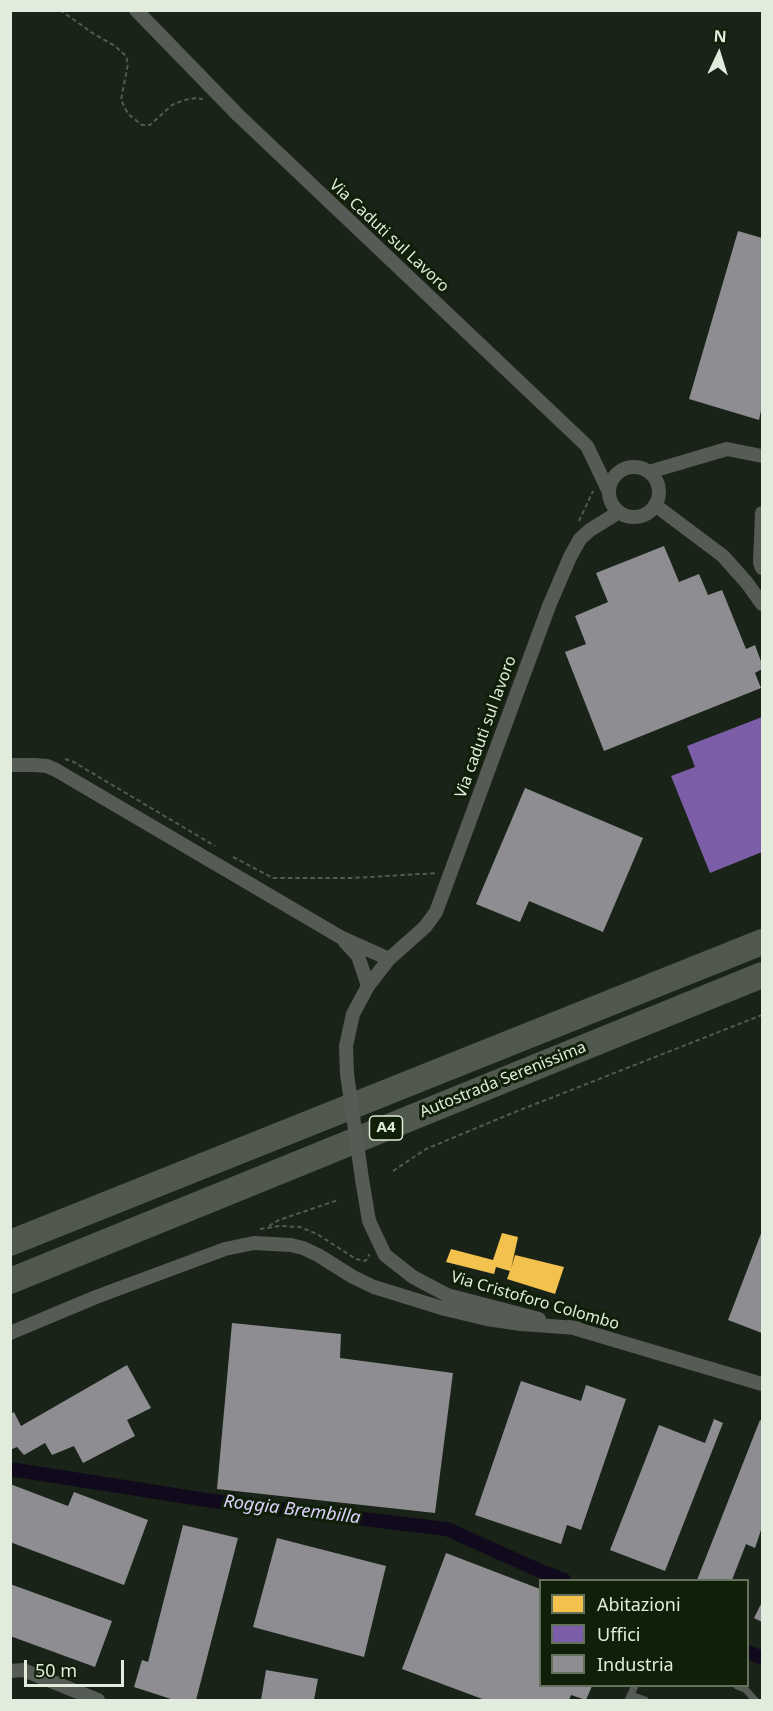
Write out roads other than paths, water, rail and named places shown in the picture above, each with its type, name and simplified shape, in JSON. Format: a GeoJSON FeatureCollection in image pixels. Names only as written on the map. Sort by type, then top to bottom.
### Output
{"type":"FeatureCollection","features":[{"type":"Feature","properties":{"kind":"highway","name":"Autostrada Serenissima"},"geometry":{"type":"LineString","coordinates":[[10,1244],[762,942]]}},
{"type":"Feature","properties":{"kind":"highway","name":"Autostrada Serenissima"},"geometry":{"type":"LineString","coordinates":[[10,1281],[762,975]]}},
{"type":"Feature","properties":{"kind":"street","name":"Via Caduti sul Lavoro"},"geometry":{"type":"LineString","coordinates":[[136,10],[238,115],[587,446],[609,492],[610,500],[619,512]]}},
{"type":"Feature","properties":{"kind":"street"},"geometry":{"type":"LineString","coordinates":[[649,472],[727,449],[762,456]]}},
{"type":"Feature","properties":{"kind":"street"},"geometry":{"type":"LineString","coordinates":[[609,492],[614,477],[627,468],[642,468],[654,477],[659,491],[655,505],[650,511],[643,516],[634,517],[619,512]]}},
{"type":"Feature","properties":{"kind":"street"},"geometry":{"type":"LineString","coordinates":[[655,505],[723,556],[762,604]]}},
{"type":"Feature","properties":{"kind":"street","name":"Via caduti sul lavoro"},"geometry":{"type":"LineString","coordinates":[[347,1074],[346,1046],[353,1014],[368,986],[390,959],[425,927],[436,912],[549,606],[570,557],[580,539],[619,512]]}},
{"type":"Feature","properties":{"kind":"street"},"geometry":{"type":"LineString","coordinates":[[762,513],[760,562],[762,568]]}},
{"type":"Feature","properties":{"kind":"street"},"geometry":{"type":"LineString","coordinates":[[10,765],[41,765],[56,770],[342,938],[390,959]]}},
{"type":"Feature","properties":{"kind":"street"},"geometry":{"type":"LineString","coordinates":[[342,938],[358,956],[368,986]]}},
{"type":"Feature","properties":{"kind":"street","name":"Via Cristoforo Colombo"},"geometry":{"type":"LineString","coordinates":[[347,1074],[369,1221],[386,1255],[413,1277],[447,1295],[577,1328],[762,1384]]}},
{"type":"Feature","properties":{"kind":"street"},"geometry":{"type":"LineString","coordinates":[[10,1333],[96,1297],[225,1249],[254,1243],[303,1248],[374,1287],[445,1309],[521,1324],[577,1328]]}},
{"type":"Feature","properties":{"kind":"street"},"geometry":{"type":"LineString","coordinates":[[10,1671],[23,1670],[98,1701]]}},
{"type":"Feature","properties":{"kind":"lane"},"geometry":{"type":"LineString","coordinates":[[740,1687],[745,1689],[755,1701]]}},
{"type":"Feature","properties":{"kind":"lane"},"geometry":{"type":"LineString","coordinates":[[630,1698],[645,1701]]}},
{"type":"Feature","properties":{"kind":"waterway","name":"Roggia Brembilla"},"geometry":{"type":"LineString","coordinates":[[10,1469],[213,1501],[447,1529],[561,1579]]}},
{"type":"Feature","properties":{"kind":"waterway","name":"Roggia Brembilla"},"geometry":{"type":"LineString","coordinates":[[749,1652],[762,1658]]}}]}
